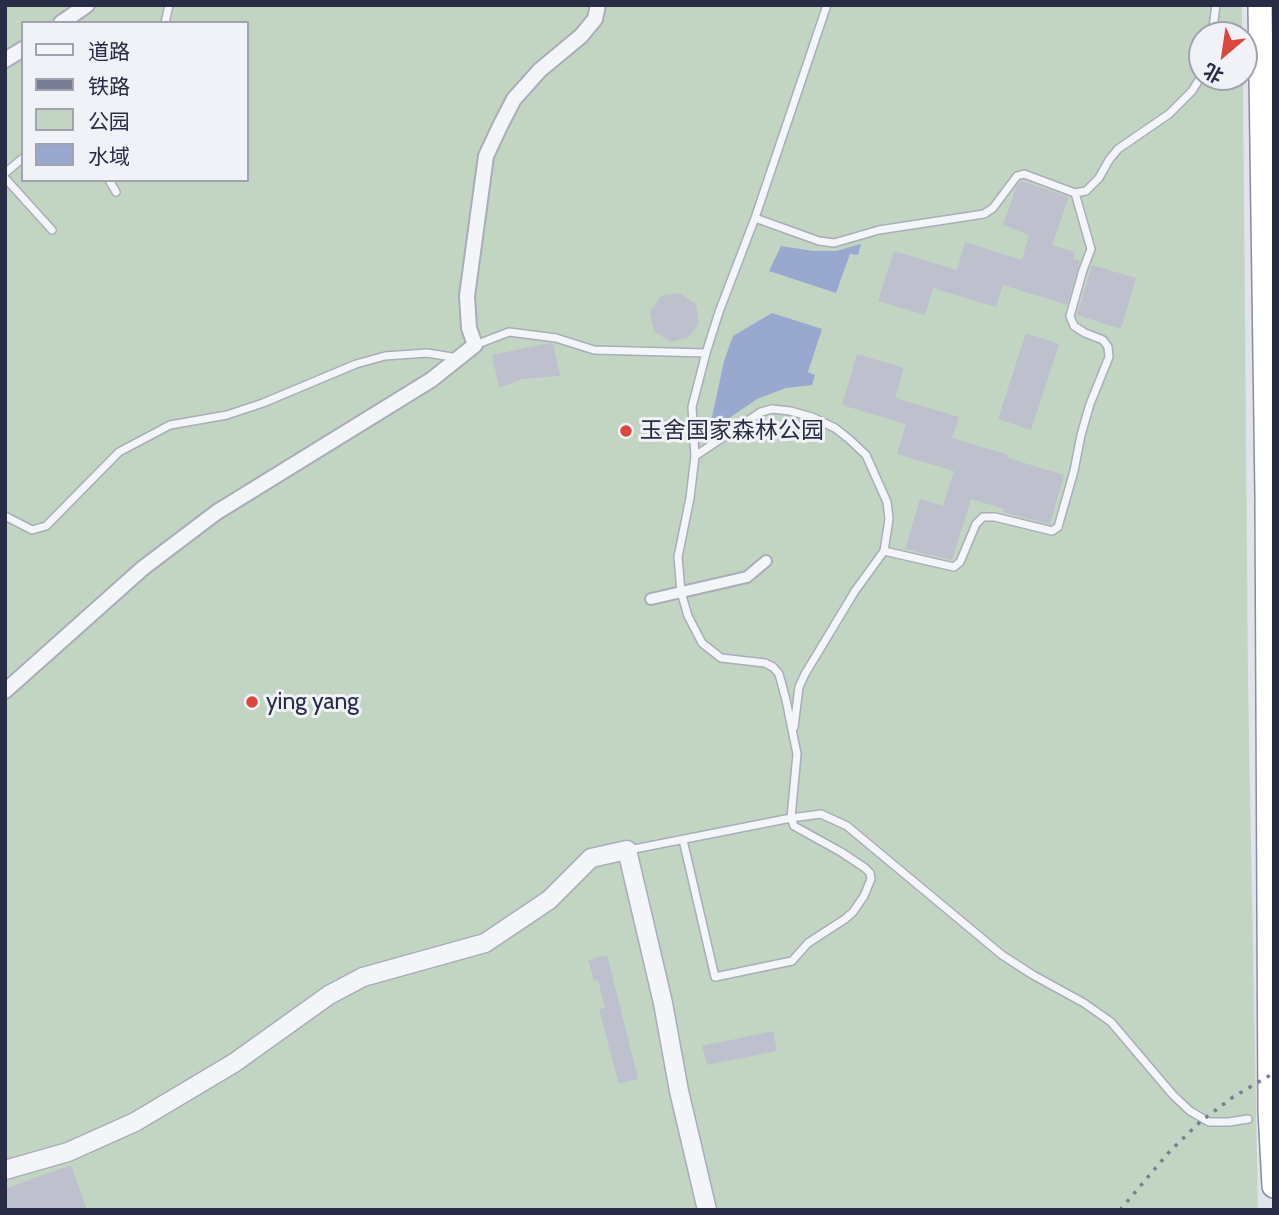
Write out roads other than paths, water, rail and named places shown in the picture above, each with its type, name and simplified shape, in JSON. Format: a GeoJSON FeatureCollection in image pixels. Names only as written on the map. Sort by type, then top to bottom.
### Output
{"type":"FeatureCollection","features":[{"type":"Feature","properties":{"kind":"highway"},"geometry":{"type":"LineString","coordinates":[[1260,5],[1270,496],[1274,1186]]}},
{"type":"Feature","properties":{"kind":"street"},"geometry":{"type":"LineString","coordinates":[[64,21],[87,5]]}},
{"type":"Feature","properties":{"kind":"street"},"geometry":{"type":"LineString","coordinates":[[5,691],[143,568],[217,512],[431,380],[475,345],[470,328],[467,296],[486,156],[514,99],[540,70],[582,36],[595,19],[598,5]]}},
{"type":"Feature","properties":{"kind":"street"},"geometry":{"type":"LineString","coordinates":[[5,60],[21,49]]}},
{"type":"Feature","properties":{"kind":"street"},"geometry":{"type":"LineString","coordinates":[[651,599],[747,577],[766,561]]}},
{"type":"Feature","properties":{"kind":"street"},"geometry":{"type":"LineString","coordinates":[[5,1170],[68,1152],[135,1122],[234,1063],[329,995],[363,977],[485,943],[549,900],[591,858],[628,850],[707,1210]]}},
{"type":"Feature","properties":{"kind":"lane"},"geometry":{"type":"LineString","coordinates":[[683,839],[715,977],[792,961],[808,943],[853,912],[871,879],[865,868],[794,826],[791,818],[797,754],[779,674],[773,667],[757,661],[721,658],[702,643],[681,592],[678,557],[695,456],[692,407],[706,353],[755,219],[827,5]]}},
{"type":"Feature","properties":{"kind":"lane"},"geometry":{"type":"LineString","coordinates":[[755,219],[819,241],[834,243],[879,230],[984,214],[993,208],[1017,176],[1024,174],[1075,193],[1086,191],[1099,178],[1118,149],[1169,114],[1192,91]]}},
{"type":"Feature","properties":{"kind":"lane"},"geometry":{"type":"LineString","coordinates":[[21,160],[5,176],[52,230]]}},
{"type":"Feature","properties":{"kind":"lane"},"geometry":{"type":"LineString","coordinates":[[110,182],[116,192]]}},
{"type":"Feature","properties":{"kind":"lane"},"geometry":{"type":"LineString","coordinates":[[884,551],[954,567],[960,562],[976,524],[983,517],[995,517],[1052,531],[1058,527],[1090,404],[1109,357],[1108,347],[1103,340],[1074,326],[1070,316],[1091,249],[1075,193]]}},
{"type":"Feature","properties":{"kind":"lane"},"geometry":{"type":"LineString","coordinates":[[475,345],[509,332],[556,338],[594,351],[706,353]]}},
{"type":"Feature","properties":{"kind":"lane"},"geometry":{"type":"LineString","coordinates":[[5,516],[32,530],[46,526],[119,452],[170,425],[227,415],[263,404],[355,364],[385,356],[428,353],[459,358]]}},
{"type":"Feature","properties":{"kind":"lane"},"geometry":{"type":"LineString","coordinates":[[695,456],[761,412],[772,409],[790,411],[824,422],[849,439],[866,455],[887,502],[889,519],[884,551],[855,591],[805,674],[799,687],[793,735]]}},
{"type":"Feature","properties":{"kind":"lane"},"geometry":{"type":"LineString","coordinates":[[628,850],[821,814],[847,826],[1002,956],[1084,1003],[1111,1022],[1190,1111],[1209,1122],[1248,1119]]}},
{"type":"Feature","properties":{"kind":"water"},"geometry":{"type":"Polygon","coordinates":[[[861,244],[858,255],[850,254],[836,293],[769,271],[781,246],[836,251],[861,244]]]}},
{"type":"Feature","properties":{"kind":"water"},"geometry":{"type":"Polygon","coordinates":[[[772,313],[822,329],[808,372],[815,375],[812,385],[786,388],[757,399],[722,423],[716,423],[712,417],[724,361],[733,336],[772,313]]]}},
{"type":"Feature","properties":{"kind":"railway"},"geometry":{"type":"LineString","coordinates":[[1120,1210],[1170,1151],[1200,1122],[1233,1097],[1274,1073]]}},
{"type":"Feature","properties":{"kind":"place","name":"玉舍国家森林公园"},"geometry":{"type":"Point","coordinates":[626,431]}},
{"type":"Feature","properties":{"kind":"place","name":"ying yang"},"geometry":{"type":"Point","coordinates":[252,702]}}]}
